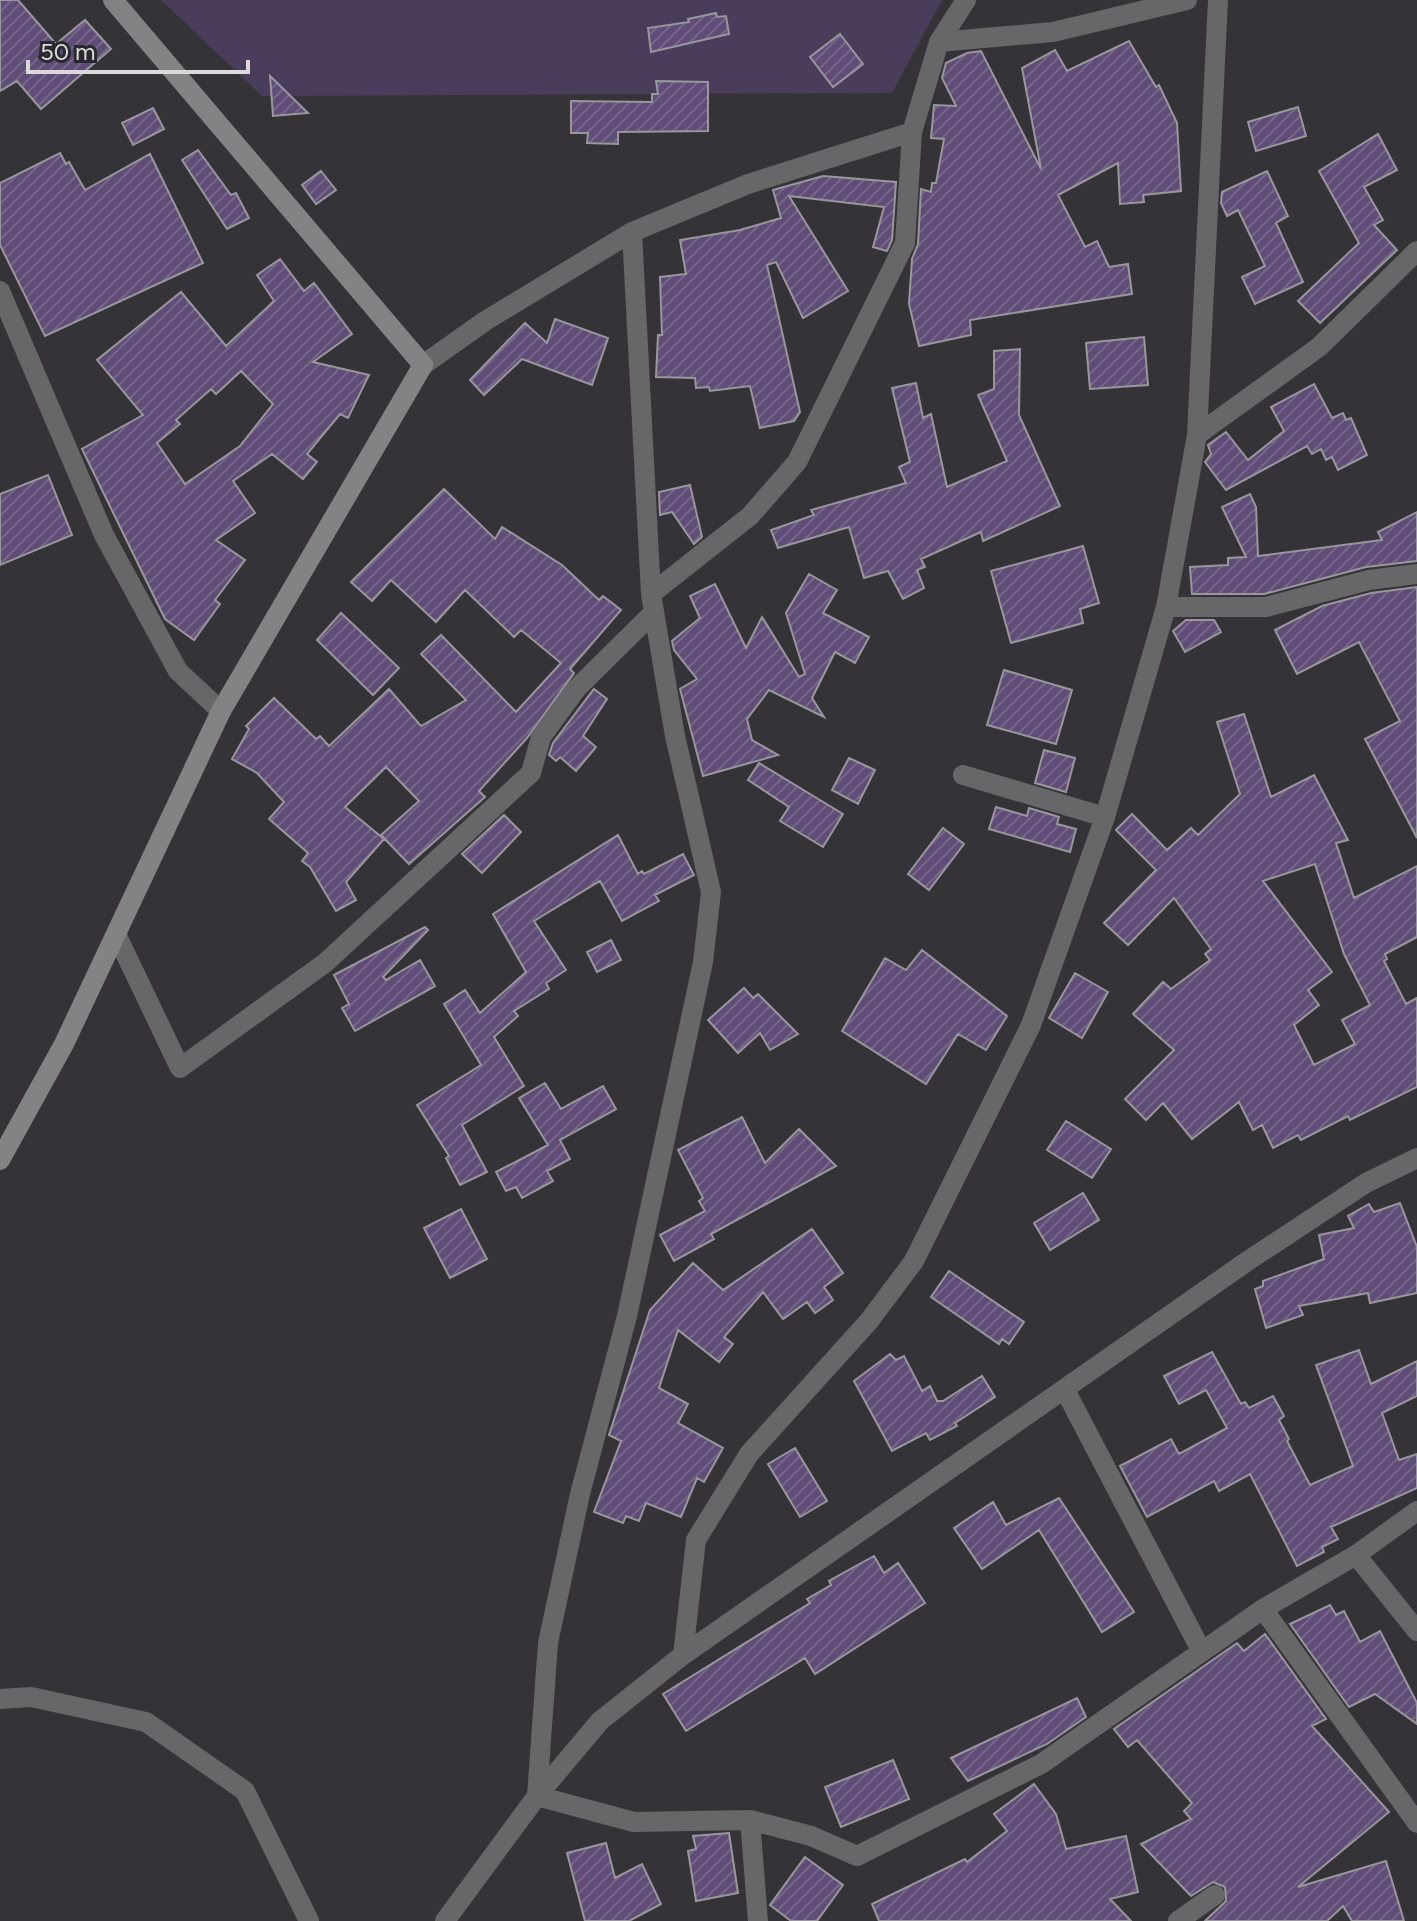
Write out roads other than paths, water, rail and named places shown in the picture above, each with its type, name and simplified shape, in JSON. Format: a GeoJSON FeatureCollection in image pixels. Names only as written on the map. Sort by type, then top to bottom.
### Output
{"type":"FeatureCollection","features":[{"type":"Feature","properties":{"kind":"street"},"geometry":{"type":"LineString","coordinates":[[113,0],[423,365]]}},
{"type":"Feature","properties":{"kind":"street"},"geometry":{"type":"LineString","coordinates":[[116,934],[180,1068],[325,963],[531,773],[541,737],[576,689],[652,603],[750,516],[797,462],[905,243],[912,132],[939,42],[966,0]]}},
{"type":"Feature","properties":{"kind":"street"},"geometry":{"type":"LineString","coordinates":[[939,42],[1053,32],[1187,0]]}},
{"type":"Feature","properties":{"kind":"street"},"geometry":{"type":"LineString","coordinates":[[683,1655],[696,1540],[749,1454],[869,1321],[914,1261],[1031,1025],[1105,817],[1166,607],[1197,435],[1218,0]]}},
{"type":"Feature","properties":{"kind":"street"},"geometry":{"type":"LineString","coordinates":[[0,1160],[64,1044],[221,711],[423,365],[485,321],[632,232],[748,184],[912,132]]}},
{"type":"Feature","properties":{"kind":"street"},"geometry":{"type":"LineString","coordinates":[[537,1796],[548,1643],[580,1494],[630,1301],[703,962],[711,892],[675,736],[652,603],[632,232]]}},
{"type":"Feature","properties":{"kind":"street"},"geometry":{"type":"LineString","coordinates":[[1197,435],[1319,347],[1417,251]]}},
{"type":"Feature","properties":{"kind":"street"},"geometry":{"type":"LineString","coordinates":[[0,291],[104,535],[178,671],[221,711]]}},
{"type":"Feature","properties":{"kind":"street"},"geometry":{"type":"LineString","coordinates":[[1166,607],[1266,607],[1369,580],[1417,574]]}},
{"type":"Feature","properties":{"kind":"street"},"geometry":{"type":"LineString","coordinates":[[963,775],[1105,817]]}},
{"type":"Feature","properties":{"kind":"street"},"geometry":{"type":"LineString","coordinates":[[445,1921],[537,1796],[600,1721],[683,1655],[1275,1243],[1366,1183],[1417,1158]]}},
{"type":"Feature","properties":{"kind":"street"},"geometry":{"type":"LineString","coordinates":[[1065,1390],[1202,1652]]}},
{"type":"Feature","properties":{"kind":"street"},"geometry":{"type":"LineString","coordinates":[[537,1796],[634,1822],[750,1820],[811,1836],[857,1856],[1041,1764],[1263,1609],[1356,1555],[1417,1511]]}},
{"type":"Feature","properties":{"kind":"street"},"geometry":{"type":"LineString","coordinates":[[1356,1555],[1417,1631]]}},
{"type":"Feature","properties":{"kind":"street"},"geometry":{"type":"LineString","coordinates":[[1263,1609],[1417,1823]]}},
{"type":"Feature","properties":{"kind":"street"},"geometry":{"type":"LineString","coordinates":[[0,1699],[31,1697],[146,1722],[245,1791],[309,1921]]}},
{"type":"Feature","properties":{"kind":"street"},"geometry":{"type":"LineString","coordinates":[[750,1820],[758,1921]]}},
{"type":"Feature","properties":{"kind":"street"},"geometry":{"type":"LineString","coordinates":[[1178,1921],[1215,1895]]}}]}
